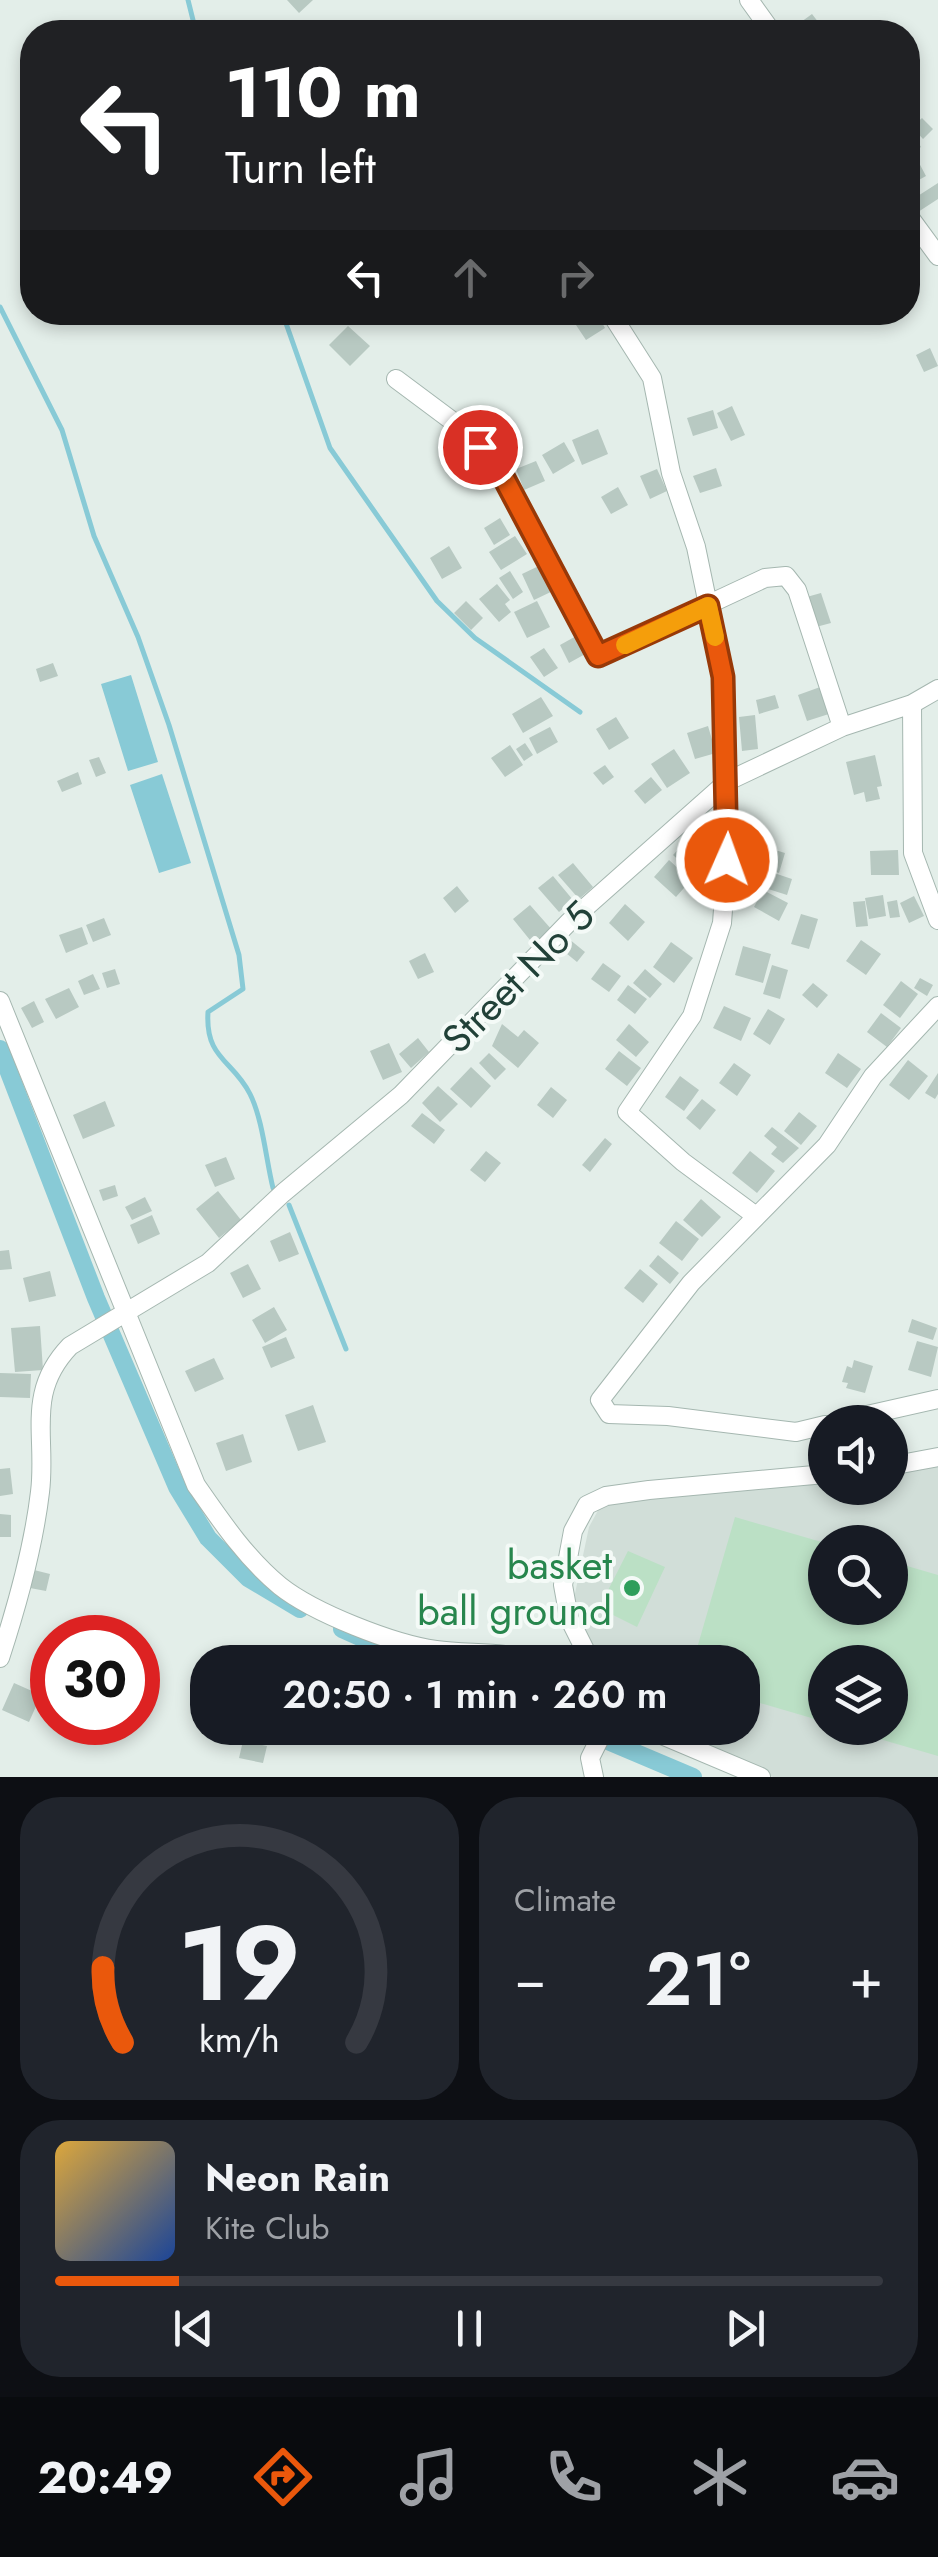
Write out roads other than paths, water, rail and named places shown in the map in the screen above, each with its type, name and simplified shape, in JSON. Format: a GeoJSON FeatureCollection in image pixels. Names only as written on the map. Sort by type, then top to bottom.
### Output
{"type":"FeatureCollection","features":[{"type":"Feature","properties":{"kind":"street"},"geometry":{"type":"LineString","coordinates":[[920,231],[938,256]]}},
{"type":"Feature","properties":{"kind":"street"},"geometry":{"type":"LineString","coordinates":[[618,325],[652,378],[671,472],[696,547],[723,677],[722,735],[728,781],[722,923],[692,1016],[628,1112],[683,1162],[756,1216]]}},
{"type":"Feature","properties":{"kind":"street"},"geometry":{"type":"LineString","coordinates":[[396,379],[463,429],[497,465],[598,656],[765,578],[786,576],[797,590],[842,727]]}},
{"type":"Feature","properties":{"kind":"street","name":"Street No 5"},"geometry":{"type":"LineString","coordinates":[[0,1658],[40,1492],[40,1398],[58,1359],[88,1336],[208,1263],[283,1193],[400,1095],[570,922],[728,781],[842,727],[912,704],[938,688]]}},
{"type":"Feature","properties":{"kind":"street"},"geometry":{"type":"LineString","coordinates":[[912,704],[914,853],[938,920]]}},
{"type":"Feature","properties":{"kind":"street"},"geometry":{"type":"LineString","coordinates":[[0,1001],[121,1315],[196,1486],[234,1539],[282,1587],[358,1626],[417,1645]]}},
{"type":"Feature","properties":{"kind":"street"},"geometry":{"type":"LineString","coordinates":[[808,1429],[796,1432],[668,1416],[609,1414],[600,1400],[690,1282],[827,1145],[873,1076],[938,1006]]}},
{"type":"Feature","properties":{"kind":"street"},"geometry":{"type":"LineString","coordinates":[[908,1405],[938,1398]]}},
{"type":"Feature","properties":{"kind":"street"},"geometry":{"type":"LineString","coordinates":[[908,1463],[938,1457]]}},
{"type":"Feature","properties":{"kind":"street"},"geometry":{"type":"LineString","coordinates":[[582,1645],[568,1618],[563,1585],[574,1531],[588,1505],[606,1496],[649,1490],[808,1476]]}},
{"type":"Feature","properties":{"kind":"street"},"geometry":{"type":"LineString","coordinates":[[594,1745],[594,1777]]}},
{"type":"Feature","properties":{"kind":"street"},"geometry":{"type":"LineString","coordinates":[[686,1745],[761,1777]]}},
{"type":"Feature","properties":{"kind":"water"},"geometry":{"type":"Polygon","coordinates":[[[131,675],[158,762],[128,771],[101,684],[131,675]]]}},
{"type":"Feature","properties":{"kind":"water"},"geometry":{"type":"Polygon","coordinates":[[[162,774],[191,863],[159,873],[130,785],[162,774]]]}},
{"type":"Feature","properties":{"kind":"waterway"},"geometry":{"type":"LineString","coordinates":[[188,0],[193,20]]}},
{"type":"Feature","properties":{"kind":"waterway"},"geometry":{"type":"LineString","coordinates":[[0,307],[62,430],[94,536],[138,637],[169,725],[239,955],[243,989],[208,1012],[208,1028],[215,1050],[250,1094],[273,1188]]}},
{"type":"Feature","properties":{"kind":"waterway"},"geometry":{"type":"LineString","coordinates":[[287,325],[330,448],[437,601],[475,638],[580,712]]}},
{"type":"Feature","properties":{"kind":"waterway"},"geometry":{"type":"LineString","coordinates":[[0,1049],[96,1298],[177,1487],[208,1538],[248,1578],[300,1609]]}},
{"type":"Feature","properties":{"kind":"waterway"},"geometry":{"type":"LineString","coordinates":[[289,1205],[346,1349]]}},
{"type":"Feature","properties":{"kind":"waterway"},"geometry":{"type":"LineString","coordinates":[[342,1629],[378,1645]]}},
{"type":"Feature","properties":{"kind":"waterway"},"geometry":{"type":"LineString","coordinates":[[617,1745],[693,1777]]}},
{"type":"Feature","properties":{"kind":"place","name":"basket ball ground"},"geometry":{"type":"Point","coordinates":[632,1588]}}]}
